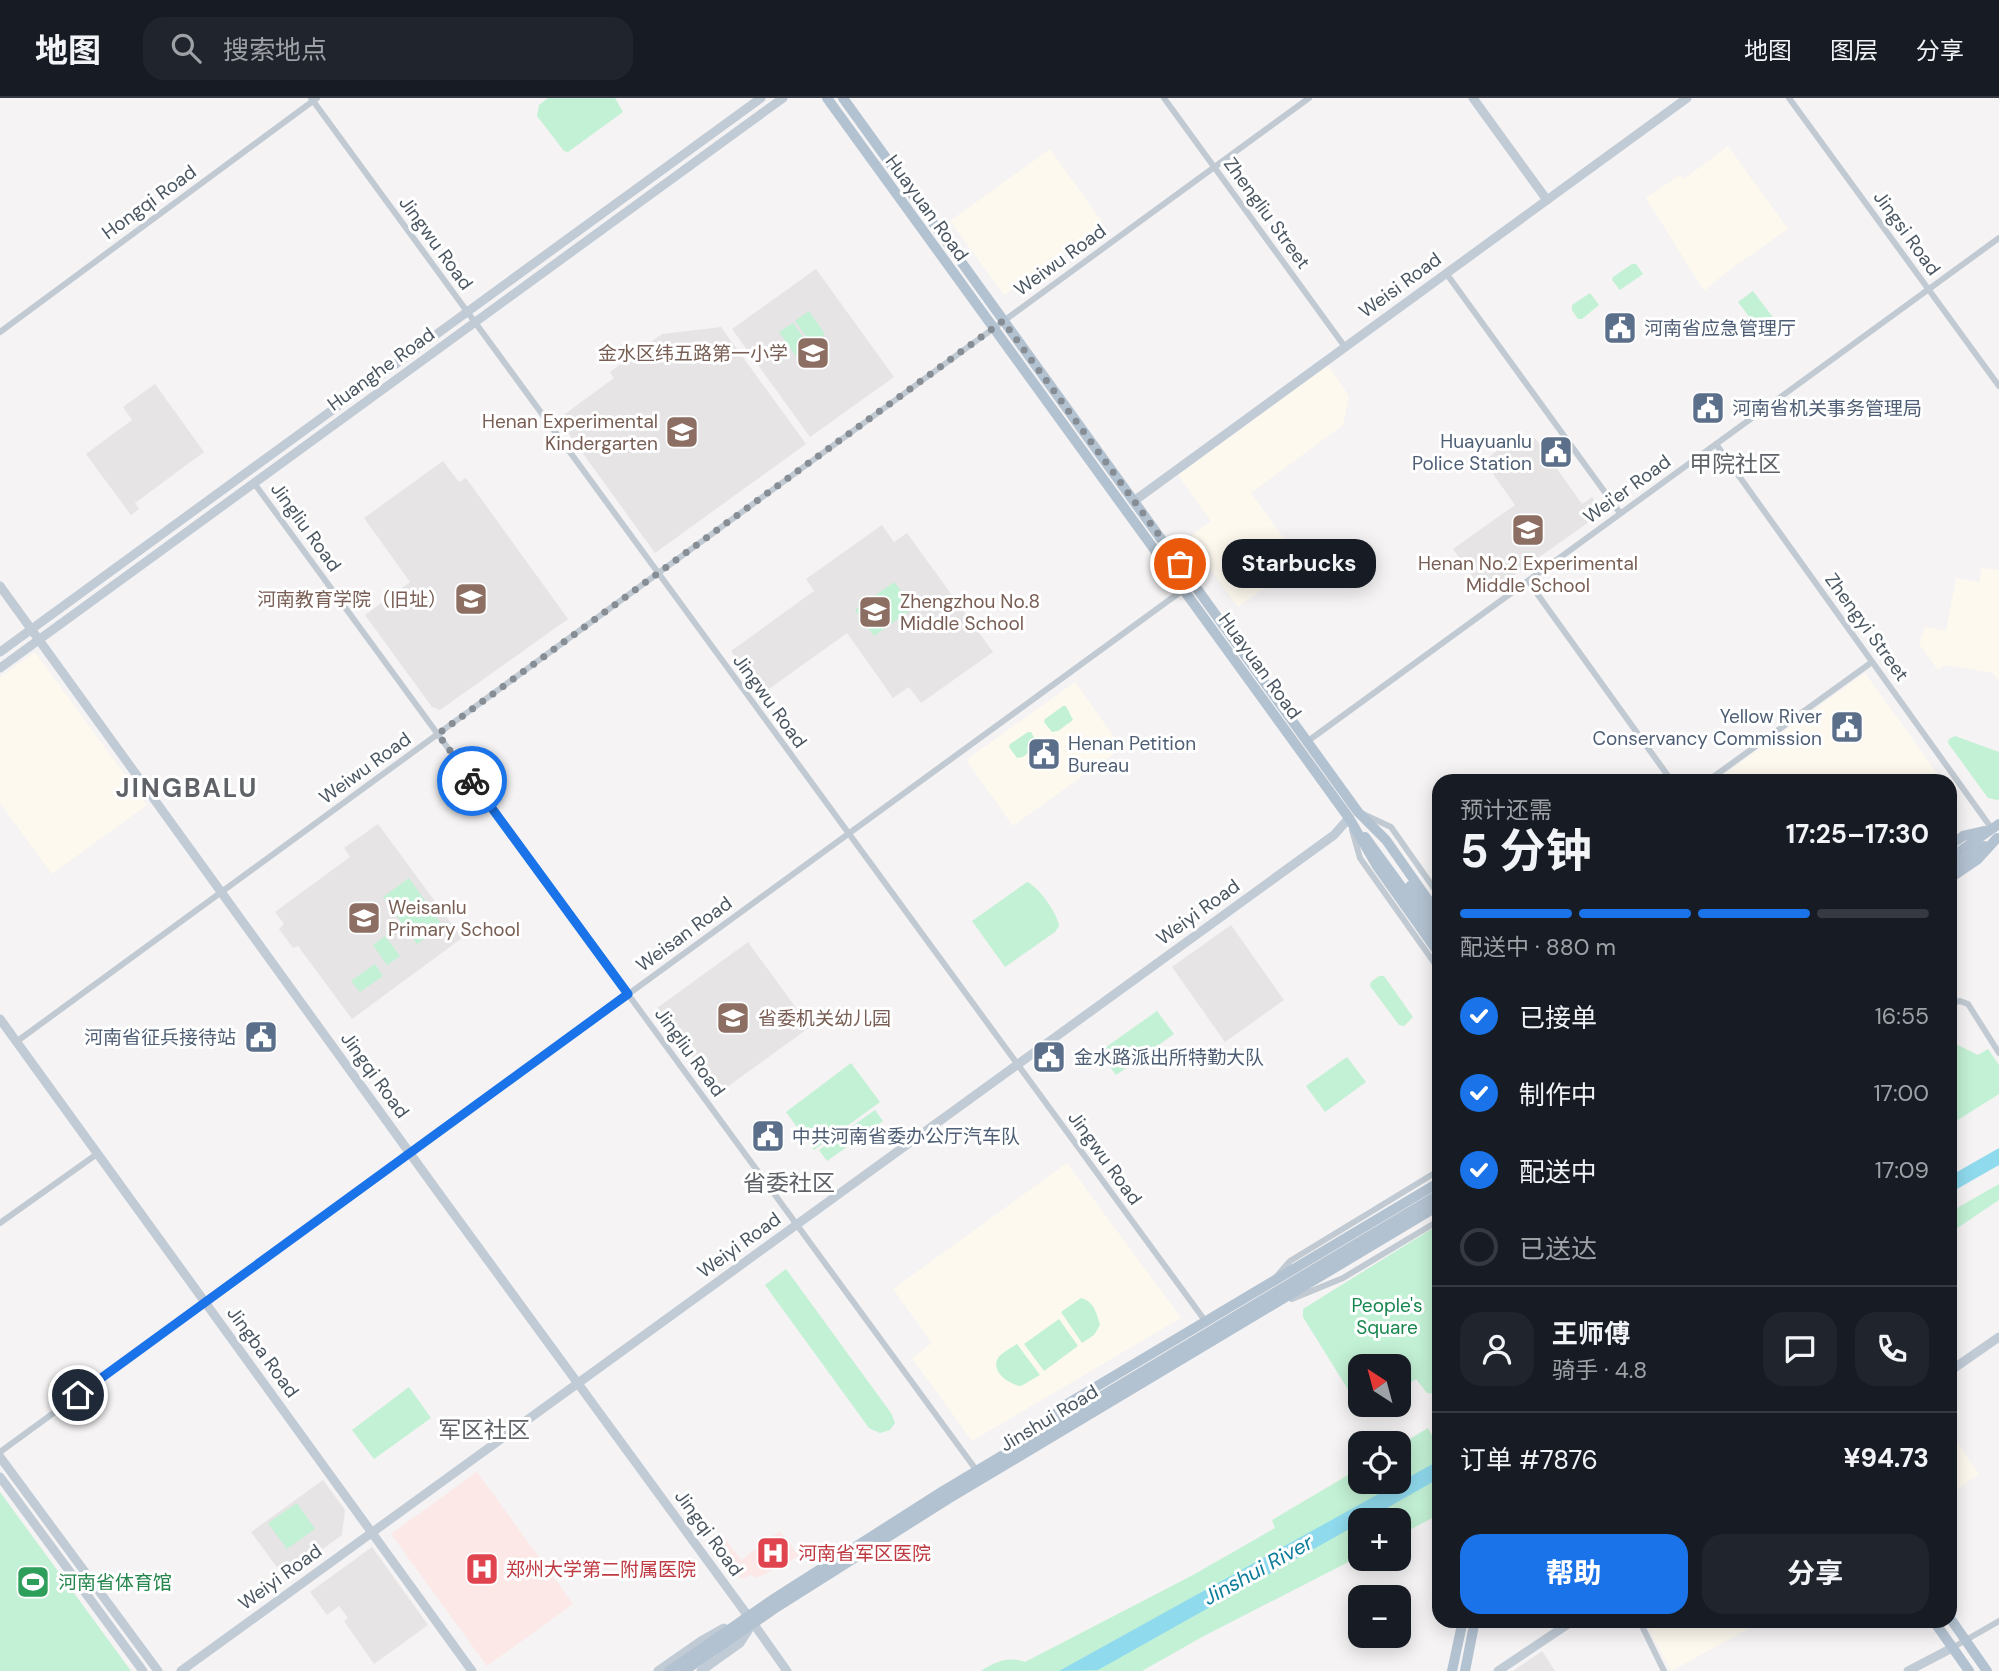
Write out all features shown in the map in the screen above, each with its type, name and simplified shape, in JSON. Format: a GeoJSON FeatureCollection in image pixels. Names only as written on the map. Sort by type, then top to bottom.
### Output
{"type":"FeatureCollection","features":[{"type":"Feature","properties":{"kind":"main road","name":"Huayuan Road"},"geometry":{"type":"LineString","coordinates":[[827,98],[1349,818],[1377,866],[1432,944]]}},
{"type":"Feature","properties":{"kind":"main road","name":"Huayuan Road"},"geometry":{"type":"LineString","coordinates":[[843,98],[1358,811],[1386,840],[1432,905]]}},
{"type":"Feature","properties":{"kind":"main road"},"geometry":{"type":"LineString","coordinates":[[1358,811],[1432,916]]}},
{"type":"Feature","properties":{"kind":"main road"},"geometry":{"type":"LineString","coordinates":[[1349,818],[1376,849],[1432,928]]}},
{"type":"Feature","properties":{"kind":"main road"},"geometry":{"type":"LineString","coordinates":[[1957,840],[1963,836],[1994,834]]}},
{"type":"Feature","properties":{"kind":"main road"},"geometry":{"type":"LineString","coordinates":[[1957,854],[1994,834]]}},
{"type":"Feature","properties":{"kind":"main road"},"geometry":{"type":"LineString","coordinates":[[1957,864],[1994,834]]}},
{"type":"Feature","properties":{"kind":"main road"},"geometry":{"type":"LineString","coordinates":[[1957,873],[1978,859],[1994,834]]}},
{"type":"Feature","properties":{"kind":"main road"},"geometry":{"type":"LineString","coordinates":[[1012,1455],[1067,1404],[1432,1187]]}},
{"type":"Feature","properties":{"kind":"main road","name":"Jinshui Road"},"geometry":{"type":"LineString","coordinates":[[1118,1392],[1432,1199]]}},
{"type":"Feature","properties":{"kind":"main road","name":"Jinshui Road"},"geometry":{"type":"LineString","coordinates":[[750,1620],[1012,1455],[1432,1211]]}},
{"type":"Feature","properties":{"kind":"main road"},"geometry":{"type":"LineString","coordinates":[[1012,1455],[1062,1437],[1432,1212]]}},
{"type":"Feature","properties":{"kind":"main road","name":"Jinshui Road"},"geometry":{"type":"LineString","coordinates":[[684,1671],[750,1620],[977,1471],[1012,1455]]}},
{"type":"Feature","properties":{"kind":"main road"},"geometry":{"type":"LineString","coordinates":[[1452,1671],[1460,1628]]}},
{"type":"Feature","properties":{"kind":"main road"},"geometry":{"type":"LineString","coordinates":[[1465,1671],[1473,1628]]}},
{"type":"Feature","properties":{"kind":"main road"},"geometry":{"type":"LineString","coordinates":[[1938,1628],[1969,1671]]}},
{"type":"Feature","properties":{"kind":"main road"},"geometry":{"type":"LineString","coordinates":[[1957,1628],[1987,1671]]}},
{"type":"Feature","properties":{"kind":"main road","name":"Jinshui Road"},"geometry":{"type":"LineString","coordinates":[[669,1671],[698,1661]]}},
{"type":"Feature","properties":{"kind":"street","name":"Huanghe Road"},"geometry":{"type":"LineString","coordinates":[[0,652],[761,98]]}},
{"type":"Feature","properties":{"kind":"street","name":"Huanghe Road"},"geometry":{"type":"LineString","coordinates":[[0,668],[783,98]]}},
{"type":"Feature","properties":{"kind":"street","name":"Zhengliu Street"},"geometry":{"type":"LineString","coordinates":[[1164,98],[1345,347]]}},
{"type":"Feature","properties":{"kind":"street","name":"Weiwu Road"},"geometry":{"type":"LineString","coordinates":[[16,1042],[1309,98]]}},
{"type":"Feature","properties":{"kind":"street"},"geometry":{"type":"LineString","coordinates":[[1473,98],[1547,200]]}},
{"type":"Feature","properties":{"kind":"street","name":"Weisi Road"},"geometry":{"type":"LineString","coordinates":[[1134,501],[1687,98]]}},
{"type":"Feature","properties":{"kind":"street","name":"Jingsi Road"},"geometry":{"type":"LineString","coordinates":[[1789,98],[1999,386]]}},
{"type":"Feature","properties":{"kind":"street","name":"Jingwu Road"},"geometry":{"type":"LineString","coordinates":[[314,99],[474,323],[1206,1322]]}},
{"type":"Feature","properties":{"kind":"street","name":"Hongqi Road"},"geometry":{"type":"LineString","coordinates":[[0,332],[314,99]]}},
{"type":"Feature","properties":{"kind":"street","name":"Wei'er Road"},"geometry":{"type":"LineString","coordinates":[[1308,741],[1999,238]]}},
{"type":"Feature","properties":{"kind":"street"},"geometry":{"type":"LineString","coordinates":[[1446,274],[1620,513]]}},
{"type":"Feature","properties":{"kind":"street","name":"Zhengyi Street"},"geometry":{"type":"LineString","coordinates":[[1716,444],[1951,774]]}},
{"type":"Feature","properties":{"kind":"street","name":"Jingliu Road"},"geometry":{"type":"LineString","coordinates":[[254,483],[977,1471]]}},
{"type":"Feature","properties":{"kind":"street"},"geometry":{"type":"LineString","coordinates":[[1528,581],[1667,774]]}},
{"type":"Feature","properties":{"kind":"street","name":"Jingqi Road"},"geometry":{"type":"LineString","coordinates":[[0,586],[788,1671]]}},
{"type":"Feature","properties":{"kind":"street","name":"Weisan Road"},"geometry":{"type":"LineString","coordinates":[[0,1455],[205,1302],[1183,590]]}},
{"type":"Feature","properties":{"kind":"street"},"geometry":{"type":"LineString","coordinates":[[1717,774],[1872,662]]}},
{"type":"Feature","properties":{"kind":"street","name":"Zhengyi Street"},"geometry":{"type":"LineString","coordinates":[[1957,782],[1994,834]]}},
{"type":"Feature","properties":{"kind":"street"},"geometry":{"type":"LineString","coordinates":[[1358,811],[1391,827],[1432,885]]}},
{"type":"Feature","properties":{"kind":"street"},"geometry":{"type":"LineString","coordinates":[[1349,818],[1360,858],[1432,960]]}},
{"type":"Feature","properties":{"kind":"street","name":"Weiyi Road"},"geometry":{"type":"LineString","coordinates":[[181,1671],[1334,835],[1349,818]]}},
{"type":"Feature","properties":{"kind":"street"},"geometry":{"type":"LineString","coordinates":[[1957,1002],[1968,1004],[1999,1053]]}},
{"type":"Feature","properties":{"kind":"street","name":"Jingba Road"},"geometry":{"type":"LineString","coordinates":[[0,1019],[472,1671]]}},
{"type":"Feature","properties":{"kind":"street"},"geometry":{"type":"LineString","coordinates":[[0,1223],[97,1154]]}},
{"type":"Feature","properties":{"kind":"street"},"geometry":{"type":"LineString","coordinates":[[1270,1284],[1290,1261],[1432,1175]]}},
{"type":"Feature","properties":{"kind":"street"},"geometry":{"type":"LineString","coordinates":[[1292,1299],[1343,1278],[1432,1225]]}},
{"type":"Feature","properties":{"kind":"street"},"geometry":{"type":"LineString","coordinates":[[1957,1366],[1999,1337]]}},
{"type":"Feature","properties":{"kind":"street"},"geometry":{"type":"LineString","coordinates":[[0,1455],[158,1671]]}},
{"type":"Feature","properties":{"kind":"street"},"geometry":{"type":"LineString","coordinates":[[0,1476],[143,1671]]}},
{"type":"Feature","properties":{"kind":"street"},"geometry":{"type":"LineString","coordinates":[[658,1671],[701,1641],[750,1620]]}},
{"type":"Feature","properties":{"kind":"street"},"geometry":{"type":"LineString","coordinates":[[1908,1671],[1999,1620]]}},
{"type":"Feature","properties":{"kind":"street"},"geometry":{"type":"LineString","coordinates":[[1499,1671],[1562,1628]]}},
{"type":"Feature","properties":{"kind":"street"},"geometry":{"type":"LineString","coordinates":[[1643,1628],[1664,1671]]}},
{"type":"Feature","properties":{"kind":"shaded area"},"geometry":{"type":"Polygon","coordinates":[[[1728,146],[1788,229],[1704,291],[1646,198],[1680,175],[1684,179],[1728,146]]]}},
{"type":"Feature","properties":{"kind":"shaded area"},"geometry":{"type":"Polygon","coordinates":[[[1050,149],[1103,223],[1004,295],[950,221],[1050,149]]]}},
{"type":"Feature","properties":{"kind":"shaded area","name":"金水区纬五路第一小学"},"geometry":{"type":"Polygon","coordinates":[[[816,269],[894,377],[810,437],[732,329],[816,269]]]}},
{"type":"Feature","properties":{"kind":"shaded area","name":"Henan Experimental Kindergarten"},"geometry":{"type":"Polygon","coordinates":[[[721,327],[806,444],[655,553],[558,419],[614,378],[610,372],[662,334],[721,327]]]}},
{"type":"Feature","properties":{"kind":"shaded area"},"geometry":{"type":"Polygon","coordinates":[[[1328,365],[1349,396],[1343,425],[1251,493],[1301,562],[1238,607],[1188,538],[1211,521],[1178,475],[1328,365]]]}},
{"type":"Feature","properties":{"kind":"shaded area"},"geometry":{"type":"Polygon","coordinates":[[[155,384],[204,452],[135,503],[139,509],[131,515],[86,454],[132,420],[123,407],[155,384]]]}},
{"type":"Feature","properties":{"kind":"shaded area","name":"Henan No.2 Experimental Middle School"},"geometry":{"type":"Polygon","coordinates":[[[1517,435],[1525,445],[1535,438],[1582,504],[1592,497],[1603,512],[1486,595],[1453,549],[1515,505],[1484,461],[1517,435]]]}},
{"type":"Feature","properties":{"kind":"shaded area","name":"河南教育学院（旧址）"},"geometry":{"type":"Polygon","coordinates":[[[443,461],[459,482],[466,478],[568,619],[440,710],[432,707],[365,615],[410,582],[364,518],[443,461]]]}},
{"type":"Feature","properties":{"kind":"shaded area","name":"Zhengzhou No.8 Middle School"},"geometry":{"type":"Polygon","coordinates":[[[882,525],[894,542],[907,533],[993,652],[921,703],[909,687],[893,698],[847,633],[762,694],[731,651],[814,591],[806,579],[882,525]]]}},
{"type":"Feature","properties":{"kind":"shaded area"},"geometry":{"type":"Polygon","coordinates":[[[1982,568],[1999,570],[1999,681],[1993,673],[1946,665],[1938,670],[1919,644],[1925,627],[1946,631],[1956,578],[1979,582],[1982,568]]]}},
{"type":"Feature","properties":{"kind":"shaded area"},"geometry":{"type":"Polygon","coordinates":[[[35,652],[147,805],[52,874],[0,803],[0,677],[35,652]]]}},
{"type":"Feature","properties":{"kind":"shaded area","name":"Yellow River Conservancy Commission"},"geometry":{"type":"Polygon","coordinates":[[[1865,673],[1938,774],[1724,774],[1865,673]]]}},
{"type":"Feature","properties":{"kind":"shaded area","name":"Henan Petition Bureau"},"geometry":{"type":"Polygon","coordinates":[[[1075,682],[1122,748],[1013,826],[966,760],[1075,682]]]}},
{"type":"Feature","properties":{"kind":"shaded area","name":"Weisanlu Primary School"},"geometry":{"type":"Polygon","coordinates":[[[378,824],[462,938],[352,1019],[298,946],[293,948],[279,929],[284,924],[275,912],[350,857],[344,848],[378,824]]]}},
{"type":"Feature","properties":{"kind":"shaded area"},"geometry":{"type":"Polygon","coordinates":[[[1231,925],[1284,1000],[1225,1042],[1172,967],[1231,925]]]}},
{"type":"Feature","properties":{"kind":"shaded area","name":"省委机关幼儿园"},"geometry":{"type":"Polygon","coordinates":[[[748,942],[810,1027],[719,1093],[657,1008],[748,942]]]}},
{"type":"Feature","properties":{"kind":"shaded area"},"geometry":{"type":"Polygon","coordinates":[[[1067,1163],[1181,1318],[972,1441],[912,1358],[932,1343],[893,1289],[1067,1163]]]}},
{"type":"Feature","properties":{"kind":"shaded area"},"geometry":{"type":"Polygon","coordinates":[[[1957,1442],[1979,1474],[1957,1490],[1957,1442]]]}},
{"type":"Feature","properties":{"kind":"shaded area","name":"郑州大学第二附属医院"},"geometry":{"type":"Polygon","coordinates":[[[477,1472],[573,1604],[487,1666],[391,1534],[477,1472]]]}},
{"type":"Feature","properties":{"kind":"shaded area"},"geometry":{"type":"Polygon","coordinates":[[[323,1480],[345,1510],[342,1535],[284,1577],[251,1532],[323,1480]]]}},
{"type":"Feature","properties":{"kind":"shaded area","name":"河南省军区医院"},"geometry":{"type":"Polygon","coordinates":[[[780,1531],[799,1556],[757,1578],[751,1575],[737,1577],[711,1542],[722,1534],[741,1560],[780,1531]]]}},
{"type":"Feature","properties":{"kind":"shaded area"},"geometry":{"type":"Polygon","coordinates":[[[372,1547],[428,1625],[374,1664],[344,1621],[348,1618],[339,1606],[327,1615],[310,1592],[372,1547]]]}},
{"type":"Feature","properties":{"kind":"shaded area"},"geometry":{"type":"Polygon","coordinates":[[[1648,1628],[1750,1628],[1671,1671],[1648,1628]]]}},
{"type":"Feature","properties":{"kind":"shaded area"},"geometry":{"type":"Polygon","coordinates":[[[1542,1651],[1555,1671],[1513,1671],[1542,1651]]]}},
{"type":"Feature","properties":{"kind":"green space"},"geometry":{"type":"Polygon","coordinates":[[[548,98],[615,98],[623,112],[568,152],[564,151],[537,116],[539,105],[548,98]]]}},
{"type":"Feature","properties":{"kind":"green space"},"geometry":{"type":"Polygon","coordinates":[[[1636,264],[1643,274],[1620,290],[1612,280],[1613,277],[1636,264]]]}},
{"type":"Feature","properties":{"kind":"green space"},"geometry":{"type":"Polygon","coordinates":[[[1753,291],[1775,320],[1760,331],[1738,302],[1753,291]]]}},
{"type":"Feature","properties":{"kind":"green space"},"geometry":{"type":"Polygon","coordinates":[[[1590,293],[1599,305],[1582,319],[1578,319],[1572,305],[1590,293]]]}},
{"type":"Feature","properties":{"kind":"green space"},"geometry":{"type":"Polygon","coordinates":[[[809,311],[825,334],[812,344],[795,321],[809,311]]]}},
{"type":"Feature","properties":{"kind":"green space"},"geometry":{"type":"Polygon","coordinates":[[[793,323],[810,346],[796,356],[779,332],[793,323]]]}},
{"type":"Feature","properties":{"kind":"green space"},"geometry":{"type":"Polygon","coordinates":[[[894,582],[914,608],[874,636],[855,610],[894,582]]]}},
{"type":"Feature","properties":{"kind":"green space"},"geometry":{"type":"Polygon","coordinates":[[[1066,706],[1073,720],[1058,731],[1052,732],[1044,722],[1045,719],[1066,706]]]}},
{"type":"Feature","properties":{"kind":"green space"},"geometry":{"type":"Polygon","coordinates":[[[1031,732],[1038,745],[1023,757],[1017,758],[1009,747],[1010,744],[1031,732]]]}},
{"type":"Feature","properties":{"kind":"green space"},"geometry":{"type":"Polygon","coordinates":[[[1955,736],[1999,752],[1999,799],[1988,798],[1948,743],[1949,739],[1955,736]]]}},
{"type":"Feature","properties":{"kind":"green space"},"geometry":{"type":"Polygon","coordinates":[[[409,878],[443,926],[417,944],[383,897],[409,878]]]}},
{"type":"Feature","properties":{"kind":"green space"},"geometry":{"type":"Polygon","coordinates":[[[1027,882],[1047,901],[1059,926],[1055,932],[1005,967],[972,921],[1027,882]]]}},
{"type":"Feature","properties":{"kind":"green space"},"geometry":{"type":"Polygon","coordinates":[[[385,936],[400,956],[387,965],[373,945],[385,936]]]}},
{"type":"Feature","properties":{"kind":"green space"},"geometry":{"type":"Polygon","coordinates":[[[375,964],[383,976],[360,992],[351,981],[375,964]]]}},
{"type":"Feature","properties":{"kind":"green space"},"geometry":{"type":"Polygon","coordinates":[[[1379,976],[1384,976],[1413,1017],[1404,1026],[1399,1025],[1370,986],[1379,976]]]}},
{"type":"Feature","properties":{"kind":"green space"},"geometry":{"type":"Polygon","coordinates":[[[1157,1011],[1174,1034],[1116,1075],[1099,1052],[1157,1011]]]}},
{"type":"Feature","properties":{"kind":"green space"},"geometry":{"type":"Polygon","coordinates":[[[1957,1044],[1978,1055],[1988,1049],[1999,1065],[1999,1094],[1957,1121],[1957,1044]]]}},
{"type":"Feature","properties":{"kind":"green space"},"geometry":{"type":"Polygon","coordinates":[[[1347,1057],[1366,1082],[1325,1112],[1306,1086],[1347,1057]]]}},
{"type":"Feature","properties":{"kind":"green space"},"geometry":{"type":"Polygon","coordinates":[[[851,1063],[880,1102],[814,1150],[786,1112],[851,1063]]]}},
{"type":"Feature","properties":{"kind":"green space"},"geometry":{"type":"Polygon","coordinates":[[[875,1110],[883,1121],[827,1161],[819,1150],[875,1110]]]}},
{"type":"Feature","properties":{"kind":"green space"},"geometry":{"type":"Polygon","coordinates":[[[1999,1184],[1999,1200],[1957,1228],[1957,1208],[1999,1184]]]}},
{"type":"Feature","properties":{"kind":"green space","name":"People's Square"},"geometry":{"type":"Polygon","coordinates":[[[1432,1229],[1432,1393],[1427,1393],[1416,1379],[1411,1382],[1411,1354],[1348,1354],[1348,1389],[1303,1317],[1303,1309],[1432,1229]]]}},
{"type":"Feature","properties":{"kind":"green space"},"geometry":{"type":"Polygon","coordinates":[[[786,1269],[891,1413],[895,1423],[890,1430],[880,1433],[869,1428],[765,1285],[786,1269]]]}},
{"type":"Feature","properties":{"kind":"green space"},"geometry":{"type":"Polygon","coordinates":[[[1081,1298],[1092,1305],[1100,1325],[1094,1335],[1082,1343],[1061,1312],[1081,1298]]]}},
{"type":"Feature","properties":{"kind":"green space"},"geometry":{"type":"Polygon","coordinates":[[[1059,1319],[1078,1346],[1044,1371],[1024,1344],[1059,1319]]]}},
{"type":"Feature","properties":{"kind":"green space"},"geometry":{"type":"Polygon","coordinates":[[[1017,1344],[1040,1375],[1021,1386],[1002,1377],[996,1363],[999,1356],[1017,1344]]]}},
{"type":"Feature","properties":{"kind":"green space"},"geometry":{"type":"Polygon","coordinates":[[[409,1387],[431,1418],[374,1459],[352,1430],[409,1387]]]}},
{"type":"Feature","properties":{"kind":"green space"},"geometry":{"type":"Polygon","coordinates":[[[1428,1428],[1432,1435],[1432,1518],[1411,1529],[1411,1508],[1348,1508],[1348,1562],[1142,1671],[981,1671],[1002,1661],[1025,1662],[1193,1575],[1275,1528],[1272,1520],[1348,1475],[1348,1494],[1411,1494],[1411,1438],[1428,1428]]]}},
{"type":"Feature","properties":{"kind":"green space","name":"河南省体育馆"},"geometry":{"type":"Polygon","coordinates":[[[0,1492],[131,1671],[0,1671],[0,1492]]]}},
{"type":"Feature","properties":{"kind":"green space"},"geometry":{"type":"Polygon","coordinates":[[[297,1503],[315,1529],[287,1549],[268,1523],[297,1503]]]}},
{"type":"Feature","properties":{"kind":"water"},"geometry":{"type":"Polygon","coordinates":[[[1999,1148],[1999,1165],[1957,1189],[1957,1172],[1999,1148]]]}},
{"type":"Feature","properties":{"kind":"water"},"geometry":{"type":"Polygon","coordinates":[[[1432,1464],[1432,1482],[1387,1508],[1353,1508],[1378,1494],[1411,1494],[1411,1476],[1432,1464]]]}},
{"type":"Feature","properties":{"kind":"water","name":"Jinshui River"},"geometry":{"type":"Polygon","coordinates":[[[1348,1511],[1348,1530],[1098,1670],[1059,1671],[1348,1511]]]}},
{"type":"Feature","properties":{"kind":"way so far"},"geometry":{"type":"LineString","coordinates":[[472,781],[438,734],[1003,321],[1180,564]]}},
{"type":"Feature","properties":{"kind":"place","name":"河南省应急管理厅"},"geometry":{"type":"Point","coordinates":[1620,328]}},
{"type":"Feature","properties":{"kind":"place","name":"金水区纬五路第一小学"},"geometry":{"type":"Point","coordinates":[813,353]}},
{"type":"Feature","properties":{"kind":"place","name":"河南省机关事务管理局"},"geometry":{"type":"Point","coordinates":[1708,408]}},
{"type":"Feature","properties":{"kind":"place","name":"Henan Experimental Kindergarten"},"geometry":{"type":"Point","coordinates":[682,432]}},
{"type":"Feature","properties":{"kind":"place","name":"Huayuanlu Police Station"},"geometry":{"type":"Point","coordinates":[1556,452]}},
{"type":"Feature","properties":{"kind":"place","name":"Henan No.2 Experimental Middle School"},"geometry":{"type":"Point","coordinates":[1528,530]}},
{"type":"Feature","properties":{"kind":"place","name":"Starbucks"},"geometry":{"type":"Point","coordinates":[1180,564]}},
{"type":"Feature","properties":{"kind":"place","name":"河南教育学院（旧址）"},"geometry":{"type":"Point","coordinates":[471,599]}},
{"type":"Feature","properties":{"kind":"place","name":"Zhengzhou No.8 Middle School"},"geometry":{"type":"Point","coordinates":[875,612]}},
{"type":"Feature","properties":{"kind":"place","name":"Yellow River Conservancy Commission"},"geometry":{"type":"Point","coordinates":[1847,727]}},
{"type":"Feature","properties":{"kind":"place","name":"Henan Petition Bureau"},"geometry":{"type":"Point","coordinates":[1044,754]}},
{"type":"Feature","properties":{"kind":"place","name":"Weisanlu Primary School"},"geometry":{"type":"Point","coordinates":[364,918]}},
{"type":"Feature","properties":{"kind":"place","name":"省委机关幼儿园"},"geometry":{"type":"Point","coordinates":[733,1018]}},
{"type":"Feature","properties":{"kind":"place","name":"河南省征兵接待站"},"geometry":{"type":"Point","coordinates":[261,1037]}},
{"type":"Feature","properties":{"kind":"place","name":"金水路派出所特勤大队"},"geometry":{"type":"Point","coordinates":[1049,1057]}},
{"type":"Feature","properties":{"kind":"place","name":"中共河南省委办公厅汽车队"},"geometry":{"type":"Point","coordinates":[768,1136]}},
{"type":"Feature","properties":{"kind":"place","name":"河南省军区医院"},"geometry":{"type":"Point","coordinates":[773,1553]}},
{"type":"Feature","properties":{"kind":"place","name":"郑州大学第二附属医院"},"geometry":{"type":"Point","coordinates":[482,1569]}},
{"type":"Feature","properties":{"kind":"place","name":"河南省体育馆"},"geometry":{"type":"Point","coordinates":[33,1582]}},
{"type":"Feature","properties":{"kind":"district","name":"甲院社区"},"geometry":{"type":"Point","coordinates":[1735,464]}},
{"type":"Feature","properties":{"kind":"district","name":"JINGBALU"},"geometry":{"type":"Point","coordinates":[187,788]}},
{"type":"Feature","properties":{"kind":"district","name":"省委社区"},"geometry":{"type":"Point","coordinates":[789,1183]}},
{"type":"Feature","properties":{"kind":"district","name":"军区社区"},"geometry":{"type":"Point","coordinates":[484,1430]}},
{"type":"Feature","properties":{"kind":"route"},"geometry":{"type":"LineString","coordinates":[[78,1395],[628,994],[472,781]]}}]}
